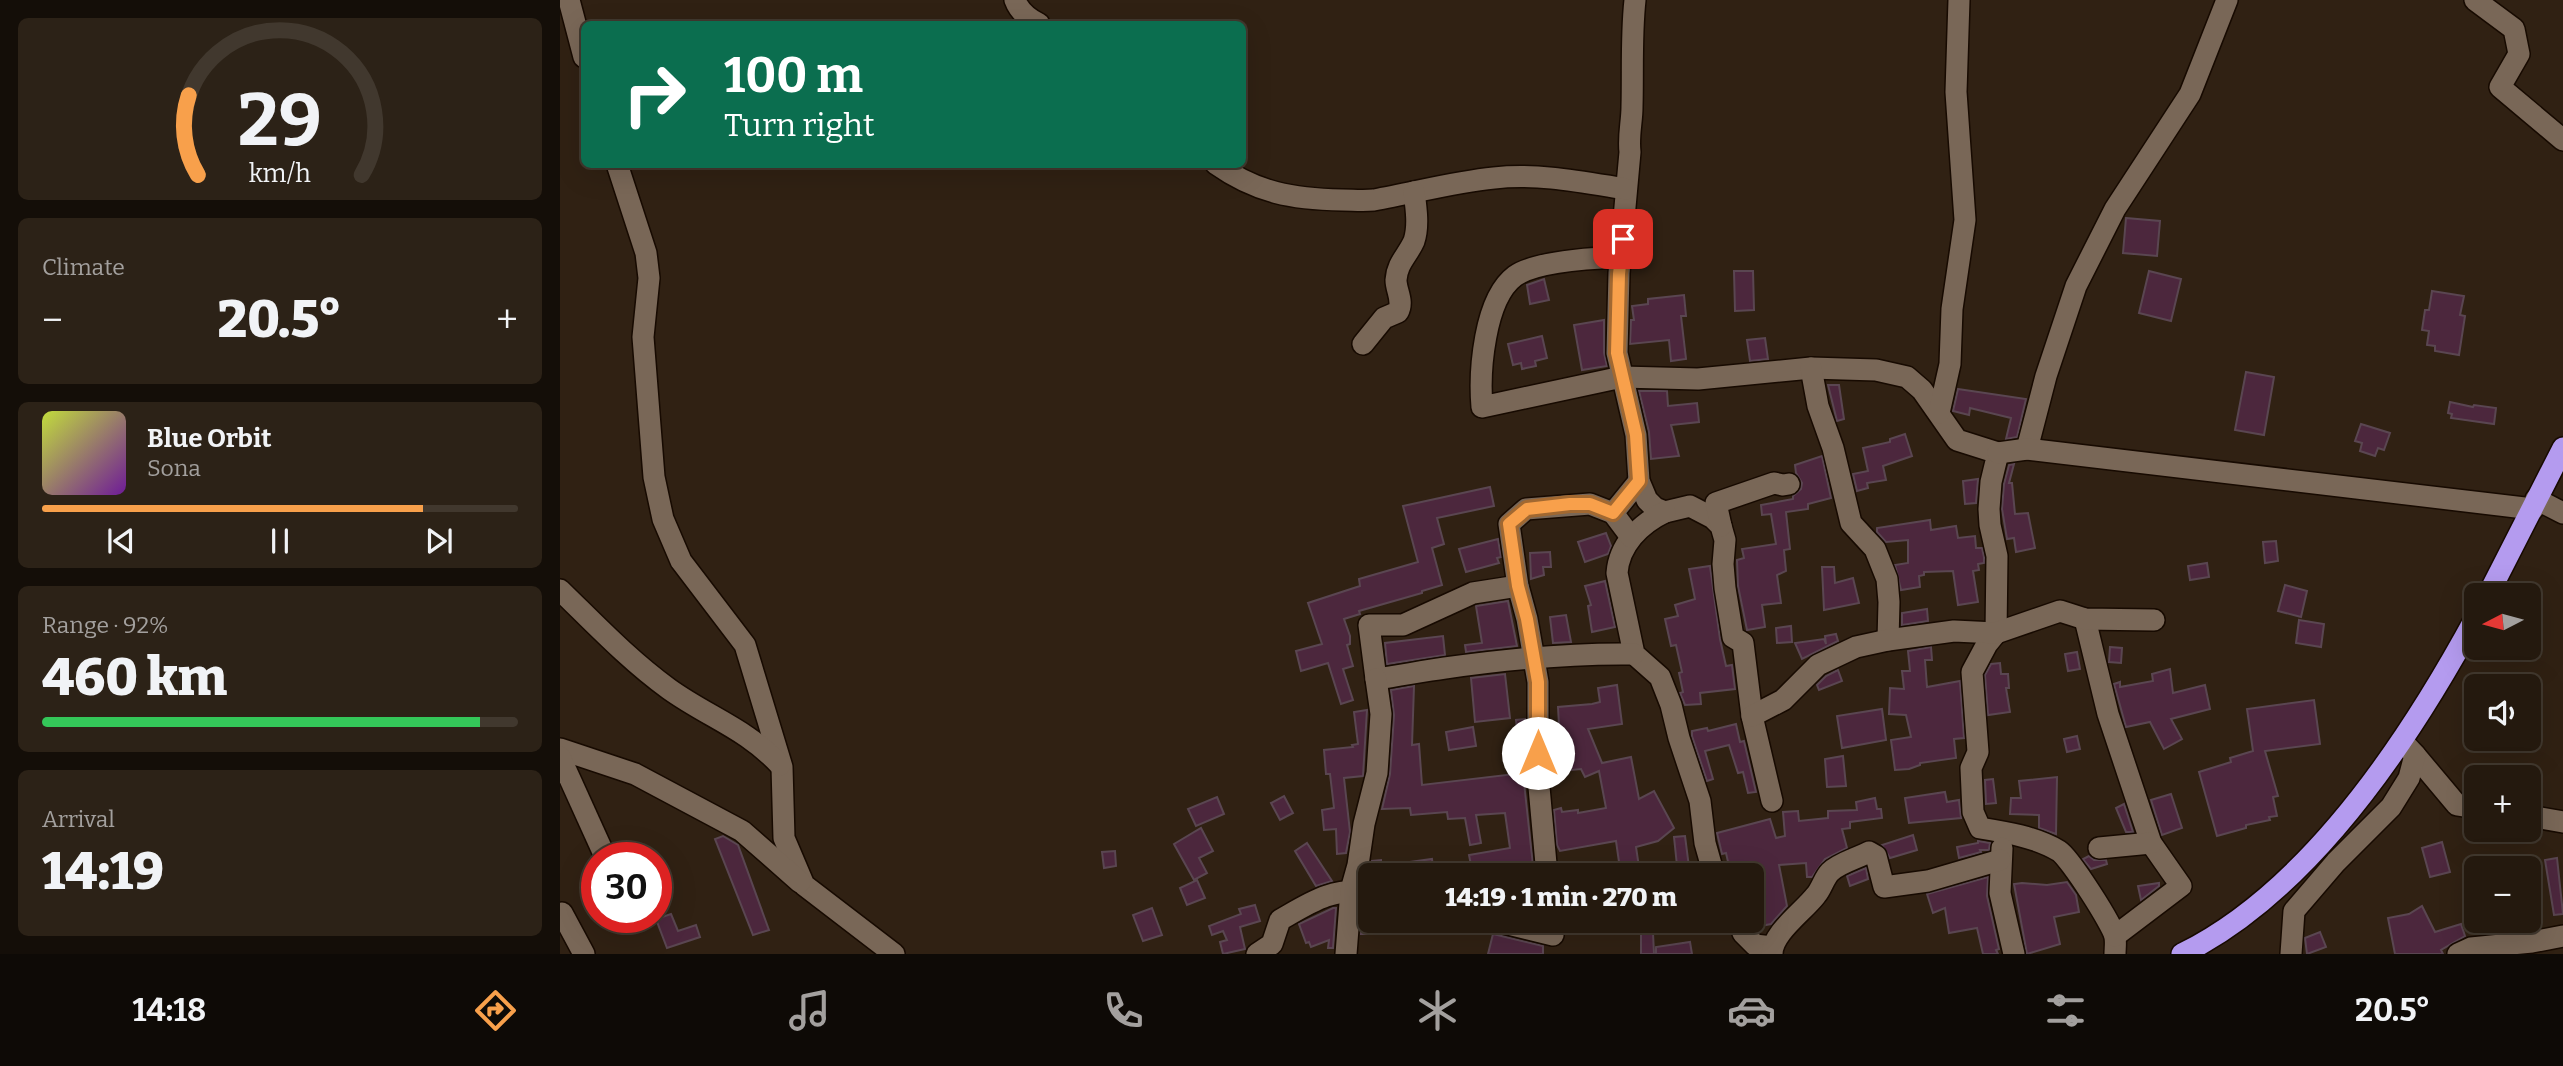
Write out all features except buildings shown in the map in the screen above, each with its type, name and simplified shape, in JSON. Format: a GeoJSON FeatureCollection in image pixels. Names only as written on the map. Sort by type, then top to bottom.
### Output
{"type":"FeatureCollection","features":[{"type":"Feature","properties":{"kind":"highway"},"geometry":{"type":"LineString","coordinates":[[2494,583],[2563,448]]}},
{"type":"Feature","properties":{"kind":"highway"},"geometry":{"type":"LineString","coordinates":[[2182,954],[2213,936],[2292,872],[2375,779],[2409,748],[2464,640]]}},
{"type":"Feature","properties":{"kind":"street"},"geometry":{"type":"LineString","coordinates":[[569,0],[581,46]]}},
{"type":"Feature","properties":{"kind":"street"},"geometry":{"type":"LineString","coordinates":[[1635,0],[1632,29],[1632,111],[1628,134],[1630,152],[1620,257],[1617,353],[1636,435],[1639,481],[1647,500],[1655,508],[1665,512]]}},
{"type":"Feature","properties":{"kind":"street"},"geometry":{"type":"LineString","coordinates":[[1940,413],[1951,364],[1952,309],[1965,219],[1956,92],[1959,0]]}},
{"type":"Feature","properties":{"kind":"street"},"geometry":{"type":"LineString","coordinates":[[2027,449],[2046,376],[2076,286],[2115,209],[2190,93],[2227,0]]}},
{"type":"Feature","properties":{"kind":"street"},"geometry":{"type":"LineString","coordinates":[[2475,0],[2514,29],[2519,54],[2500,87],[2563,140]]}},
{"type":"Feature","properties":{"kind":"street"},"geometry":{"type":"LineString","coordinates":[[1014,2],[1034,21]]}},
{"type":"Feature","properties":{"kind":"street"},"geometry":{"type":"LineString","coordinates":[[618,168],[646,253],[649,278],[643,337],[654,477],[663,519],[681,561],[745,645],[782,767],[784,838],[804,886]]}},
{"type":"Feature","properties":{"kind":"street"},"geometry":{"type":"LineString","coordinates":[[1222,168],[1266,191],[1304,200],[1370,201],[1494,178],[1529,176],[1561,177],[1626,189]]}},
{"type":"Feature","properties":{"kind":"street"},"geometry":{"type":"LineString","coordinates":[[1363,344],[1384,318],[1398,312],[1401,307],[1396,281],[1401,259],[1414,240],[1417,213],[1414,192]]}},
{"type":"Feature","properties":{"kind":"street"},"geometry":{"type":"LineString","coordinates":[[1620,257],[1547,265],[1516,276],[1502,293],[1483,345],[1480,382],[1482,407],[1622,377],[1698,379],[1811,368],[1876,370],[1907,377],[1922,390],[1957,440],[1977,459],[1991,482]]}},
{"type":"Feature","properties":{"kind":"street"},"geometry":{"type":"LineString","coordinates":[[1811,368],[1818,406],[1833,448],[1850,523],[1875,549],[1887,579],[1888,640]]}},
{"type":"Feature","properties":{"kind":"street"},"geometry":{"type":"LineString","coordinates":[[1957,440],[1998,453],[2027,449],[2535,504],[2563,513]]}},
{"type":"Feature","properties":{"kind":"street"},"geometry":{"type":"LineString","coordinates":[[1998,453],[1991,482],[1990,524],[1997,556],[1996,633],[1972,672],[1978,751],[1971,768],[1973,812],[1980,828],[2045,844],[2061,852],[2102,912],[2115,945],[2181,886],[2151,843],[2108,714],[2085,619]]}},
{"type":"Feature","properties":{"kind":"street"},"geometry":{"type":"LineString","coordinates":[[1613,513],[1639,481]]}},
{"type":"Feature","properties":{"kind":"street"},"geometry":{"type":"LineString","coordinates":[[1772,801],[1752,716],[1743,643],[1733,637],[1724,587],[1725,540],[1716,503],[1774,483],[1789,484]]}},
{"type":"Feature","properties":{"kind":"street"},"geometry":{"type":"LineString","coordinates":[[1546,863],[1538,776],[1538,682],[1535,657],[1518,586],[1509,524],[1527,509],[1590,504],[1613,513],[1632,537]]}},
{"type":"Feature","properties":{"kind":"street"},"geometry":{"type":"LineString","coordinates":[[1711,863],[1700,801],[1671,705],[1660,677],[1634,654],[1617,573],[1618,560],[1632,537],[1650,519],[1665,512],[1690,506],[1713,518],[1721,526]]}},
{"type":"Feature","properties":{"kind":"street"},"geometry":{"type":"LineString","coordinates":[[1358,863],[1364,824],[1377,773],[1381,715],[1369,625],[1403,625],[1473,593],[1518,586]]}},
{"type":"Feature","properties":{"kind":"street"},"geometry":{"type":"LineString","coordinates":[[560,590],[640,666],[670,690],[740,730],[764,747],[782,767]]}},
{"type":"Feature","properties":{"kind":"street"},"geometry":{"type":"LineString","coordinates":[[1752,716],[1783,700],[1818,666],[1856,647],[1954,631],[1996,633],[2060,611],[2085,619],[2154,620]]}},
{"type":"Feature","properties":{"kind":"street"},"geometry":{"type":"LineString","coordinates":[[1376,679],[1535,657],[1634,654]]}},
{"type":"Feature","properties":{"kind":"street"},"geometry":{"type":"LineString","coordinates":[[2409,748],[2457,805],[2464,806]]}},
{"type":"Feature","properties":{"kind":"street"},"geometry":{"type":"LineString","coordinates":[[2291,954],[2294,911],[2336,862],[2391,807],[2409,778],[2409,748]]}},
{"type":"Feature","properties":{"kind":"street"},"geometry":{"type":"LineString","coordinates":[[560,749],[635,774],[742,831],[804,886],[894,954]]}},
{"type":"Feature","properties":{"kind":"street"},"geometry":{"type":"LineString","coordinates":[[560,757],[598,842]]}},
{"type":"Feature","properties":{"kind":"street"},"geometry":{"type":"LineString","coordinates":[[2541,818],[2563,822]]}},
{"type":"Feature","properties":{"kind":"street"},"geometry":{"type":"LineString","coordinates":[[2004,832],[2000,860],[2000,893],[2014,954]]}},
{"type":"Feature","properties":{"kind":"street"},"geometry":{"type":"LineString","coordinates":[[2099,848],[2151,843]]}},
{"type":"Feature","properties":{"kind":"street"},"geometry":{"type":"LineString","coordinates":[[1743,933],[1755,945],[1772,950],[1779,933],[1819,892],[1831,870],[1869,852],[1876,856],[1884,887],[1928,881],[2000,860]]}},
{"type":"Feature","properties":{"kind":"street"},"geometry":{"type":"LineString","coordinates":[[1258,954],[1272,944],[1280,920],[1334,892],[1358,891]]}},
{"type":"Feature","properties":{"kind":"street"},"geometry":{"type":"LineString","coordinates":[[1346,954],[1358,900]]}},
{"type":"Feature","properties":{"kind":"street"},"geometry":{"type":"LineString","coordinates":[[562,913],[584,954]]}},
{"type":"Feature","properties":{"kind":"street"},"geometry":{"type":"LineString","coordinates":[[2458,954],[2471,948],[2535,948],[2563,936]]}},
{"type":"Feature","properties":{"kind":"route"},"geometry":{"type":"LineString","coordinates":[[1538,753],[1538,682],[1535,657],[1518,586],[1509,524],[1527,509],[1570,504],[1590,504],[1613,513],[1639,481],[1636,435],[1617,353],[1619,274],[1623,239]]}}]}
